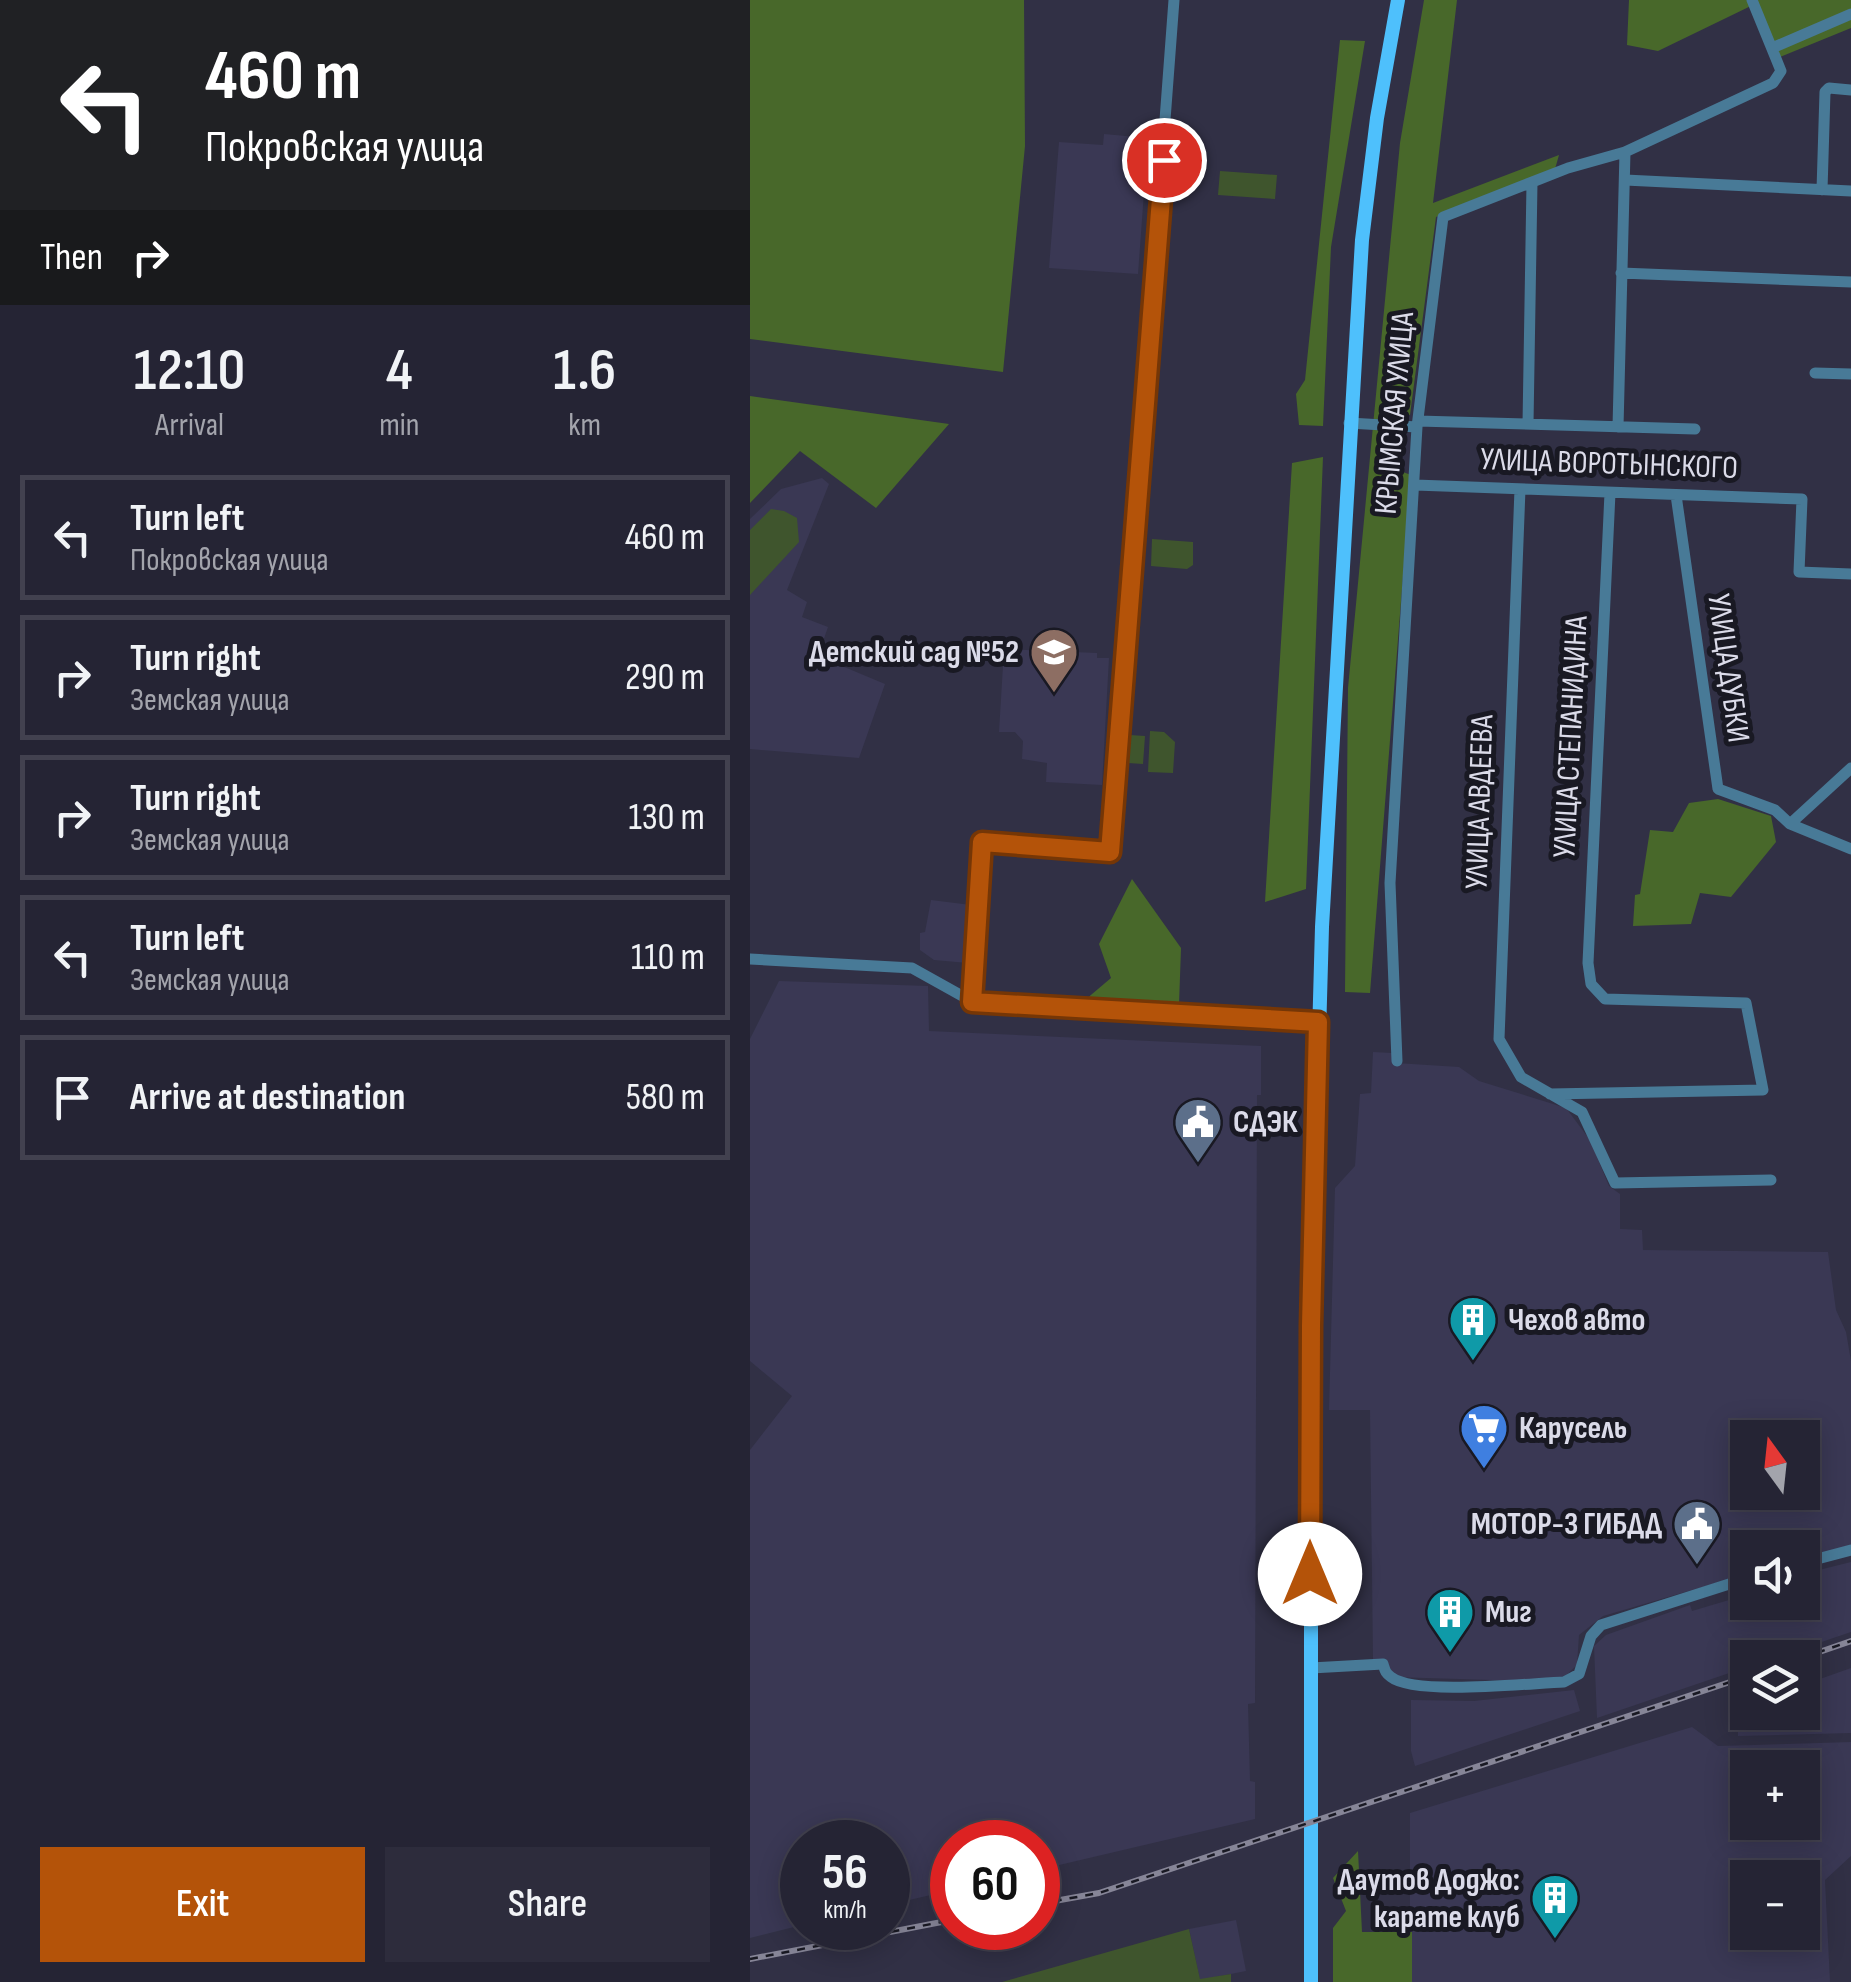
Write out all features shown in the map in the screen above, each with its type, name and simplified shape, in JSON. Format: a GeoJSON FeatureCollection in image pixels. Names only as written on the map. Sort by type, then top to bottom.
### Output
{"type":"FeatureCollection","features":[{"type":"Feature","properties":{"kind":"main road"},"geometry":{"type":"LineString","coordinates":[[1311,1982],[1311,1326],[1318,1022],[1362,240],[1377,118],[1398,0]]}},
{"type":"Feature","properties":{"kind":"street"},"geometry":{"type":"LineString","coordinates":[[1752,0],[1772,48],[1851,14]]}},
{"type":"Feature","properties":{"kind":"street"},"geometry":{"type":"LineString","coordinates":[[972,1002],[982,842],[1110,852],[1174,4]]}},
{"type":"Feature","properties":{"kind":"street","name":"КРЫМСКАЯ УЛИЦА"},"geometry":{"type":"LineString","coordinates":[[1397,1061],[1390,883],[1418,424],[1443,216],[1568,168],[1625,152],[1773,83],[1780,71],[1772,48]]}},
{"type":"Feature","properties":{"kind":"street"},"geometry":{"type":"LineString","coordinates":[[1822,190],[1825,92],[1829,88],[1851,90]]}},
{"type":"Feature","properties":{"kind":"street"},"geometry":{"type":"LineString","coordinates":[[1618,427],[1625,152]]}},
{"type":"Feature","properties":{"kind":"street"},"geometry":{"type":"LineString","coordinates":[[1625,180],[1851,191]]}},
{"type":"Feature","properties":{"kind":"street"},"geometry":{"type":"LineString","coordinates":[[1528,424],[1532,183]]}},
{"type":"Feature","properties":{"kind":"street"},"geometry":{"type":"LineString","coordinates":[[1621,273],[1851,282]]}},
{"type":"Feature","properties":{"kind":"street"},"geometry":{"type":"LineString","coordinates":[[1815,373],[1851,374]]}},
{"type":"Feature","properties":{"kind":"street","name":"УЛИЦА ВОРОТЫНСКОГО"},"geometry":{"type":"LineString","coordinates":[[1350,423],[1696,429]]}},
{"type":"Feature","properties":{"kind":"street","name":"УЛИЦА ВОРОТЫНСКОГО"},"geometry":{"type":"LineString","coordinates":[[1415,484],[1802,498],[1799,572],[1851,574]]}},
{"type":"Feature","properties":{"kind":"street","name":"УЛИЦА АВДЕЕВА"},"geometry":{"type":"LineString","coordinates":[[1520,489],[1499,1038],[1521,1076],[1582,1112],[1615,1182],[1771,1180]]}},
{"type":"Feature","properties":{"kind":"street","name":"УЛИЦА СТЕПАНИДИНА"},"geometry":{"type":"LineString","coordinates":[[1550,1094],[1763,1090],[1746,1002],[1604,999],[1591,984],[1588,963],[1610,493]]}},
{"type":"Feature","properties":{"kind":"street","name":"УЛИЦА ДУБКИ"},"geometry":{"type":"LineString","coordinates":[[1676,495],[1718,788],[1775,810],[1790,824]]}},
{"type":"Feature","properties":{"kind":"street"},"geometry":{"type":"LineString","coordinates":[[1851,768],[1790,824],[1851,850]]}},
{"type":"Feature","properties":{"kind":"street"},"geometry":{"type":"LineString","coordinates":[[750,959],[912,968],[972,1002],[1318,1022]]}},
{"type":"Feature","properties":{"kind":"street"},"geometry":{"type":"LineString","coordinates":[[1820,1558],[1851,1550]]}},
{"type":"Feature","properties":{"kind":"street"},"geometry":{"type":"LineString","coordinates":[[1311,1668],[1383,1664],[1389,1676],[1421,1686],[1564,1682],[1579,1674],[1592,1636],[1601,1626],[1730,1584]]}},
{"type":"Feature","properties":{"kind":"shaded area"},"geometry":{"type":"Polygon","coordinates":[[[1104,134],[1148,138],[1138,274],[1049,268],[1059,142],[1103,145],[1104,134]]]}},
{"type":"Feature","properties":{"kind":"shaded area"},"geometry":{"type":"Polygon","coordinates":[[[822,478],[829,484],[787,590],[807,602],[802,617],[828,627],[818,656],[885,684],[859,758],[750,749],[750,519],[781,489],[822,478]]]}},
{"type":"Feature","properties":{"kind":"shaded area","name":"Детский сад №52"},"geometry":{"type":"Polygon","coordinates":[[[1004,649],[1097,653],[1097,658],[1109,658],[1102,785],[1046,782],[1047,763],[1022,759],[1023,741],[1015,732],[999,732],[1004,649]]]}},
{"type":"Feature","properties":{"kind":"shaded area"},"geometry":{"type":"Polygon","coordinates":[[[931,900],[971,905],[968,963],[934,960],[920,950],[920,933],[925,932],[931,900]]]}},
{"type":"Feature","properties":{"kind":"shaded area"},"geometry":{"type":"Polygon","coordinates":[[[779,981],[928,986],[929,1031],[1261,1046],[1261,1095],[1257,1095],[1255,1703],[1248,1704],[1255,1819],[1060,1865],[1060,1820],[930,1820],[930,1895],[910,1900],[910,1820],[780,1820],[780,1930],[750,1938],[750,1450],[792,1396],[750,1361],[750,1039],[779,981]]]}},
{"type":"Feature","properties":{"kind":"shaded area"},"geometry":{"type":"Polygon","coordinates":[[[1373,1052],[1392,1053],[1396,1063],[1459,1067],[1479,1081],[1566,1108],[1590,1140],[1609,1186],[1620,1194],[1620,1229],[1642,1230],[1643,1250],[1828,1252],[1836,1310],[1846,1332],[1851,1361],[1851,1545],[1820,1554],[1820,1530],[1730,1530],[1730,1579],[1603,1616],[1579,1635],[1577,1665],[1559,1682],[1392,1677],[1373,1659],[1370,1410],[1329,1410],[1335,1188],[1355,1166],[1360,1094],[1371,1093],[1373,1052]]]}},
{"type":"Feature","properties":{"kind":"shaded area"},"geometry":{"type":"Polygon","coordinates":[[[1851,1562],[1851,1632],[1820,1642],[1730,1640],[1730,1673],[1597,1718],[1594,1646],[1606,1635],[1690,1605],[1692,1611],[1729,1600],[1730,1592],[1730,1620],[1820,1620],[1820,1570],[1851,1562]]]}},
{"type":"Feature","properties":{"kind":"shaded area"},"geometry":{"type":"Polygon","coordinates":[[[1851,1668],[1851,1733],[1738,1736],[1738,1730],[1820,1730],[1820,1679],[1851,1668]]]}},
{"type":"Feature","properties":{"kind":"shaded area"},"geometry":{"type":"Polygon","coordinates":[[[1574,1690],[1580,1711],[1415,1766],[1411,1751],[1411,1700],[1474,1701],[1574,1690]]]}},
{"type":"Feature","properties":{"kind":"shaded area"},"geometry":{"type":"Polygon","coordinates":[[[1692,1727],[1718,1746],[1851,1742],[1851,1856],[1825,1880],[1830,1982],[1410,1982],[1410,1813],[1692,1727]]]}},
{"type":"Feature","properties":{"kind":"shaded area"},"geometry":{"type":"Polygon","coordinates":[[[1236,1920],[1246,1971],[1200,1980],[1189,1929],[1236,1920]]]}},
{"type":"Feature","properties":{"kind":"green space"},"geometry":{"type":"Polygon","coordinates":[[[750,0],[1024,0],[1025,146],[1003,372],[750,339],[750,0]]]}},
{"type":"Feature","properties":{"kind":"green space"},"geometry":{"type":"Polygon","coordinates":[[[1424,0],[1457,0],[1433,203],[1559,155],[1555,169],[1436,217],[1410,415],[1390,414],[1387,466],[1411,475],[1370,993],[1345,992],[1348,688],[1400,143],[1424,0]]]}},
{"type":"Feature","properties":{"kind":"green space"},"geometry":{"type":"Polygon","coordinates":[[[1629,0],[1851,0],[1851,28],[1780,57],[1757,3],[1658,51],[1627,45],[1629,0]]]}},
{"type":"Feature","properties":{"kind":"green space"},"geometry":{"type":"Polygon","coordinates":[[[1340,40],[1365,41],[1331,247],[1323,426],[1299,425],[1296,394],[1305,380],[1340,40]]]}},
{"type":"Feature","properties":{"kind":"green space"},"geometry":{"type":"Polygon","coordinates":[[[1220,171],[1277,175],[1275,199],[1218,195],[1220,171]]]}},
{"type":"Feature","properties":{"kind":"green space"},"geometry":{"type":"Polygon","coordinates":[[[750,396],[949,424],[876,508],[800,451],[750,503],[750,396]]]}},
{"type":"Feature","properties":{"kind":"green space"},"geometry":{"type":"Polygon","coordinates":[[[1323,457],[1306,889],[1265,902],[1292,463],[1323,457]]]}},
{"type":"Feature","properties":{"kind":"green space"},"geometry":{"type":"Polygon","coordinates":[[[771,509],[797,518],[799,542],[750,595],[750,530],[771,509]]]}},
{"type":"Feature","properties":{"kind":"green space"},"geometry":{"type":"Polygon","coordinates":[[[1152,539],[1193,542],[1193,565],[1187,569],[1151,566],[1152,539]]]}},
{"type":"Feature","properties":{"kind":"green space"},"geometry":{"type":"Polygon","coordinates":[[[1150,731],[1164,732],[1175,742],[1173,773],[1148,772],[1150,731]]]}},
{"type":"Feature","properties":{"kind":"green space"},"geometry":{"type":"Polygon","coordinates":[[[1130,735],[1145,736],[1143,764],[1128,763],[1130,735]]]}},
{"type":"Feature","properties":{"kind":"green space"},"geometry":{"type":"Polygon","coordinates":[[[1718,799],[1771,816],[1776,842],[1731,897],[1700,893],[1691,924],[1633,926],[1635,895],[1640,894],[1650,830],[1673,832],[1689,803],[1718,799]]]}},
{"type":"Feature","properties":{"kind":"green space"},"geometry":{"type":"Polygon","coordinates":[[[1132,879],[1181,948],[1179,1005],[1085,1000],[1111,978],[1099,944],[1132,879]]]}},
{"type":"Feature","properties":{"kind":"green space"},"geometry":{"type":"Polygon","coordinates":[[[1358,1851],[1362,1932],[1412,1932],[1412,1982],[1333,1982],[1333,1928],[1346,1911],[1333,1878],[1358,1851]]]}},
{"type":"Feature","properties":{"kind":"green space"},"geometry":{"type":"Polygon","coordinates":[[[1189,1929],[1200,1979],[1231,1974],[1231,1982],[1002,1982],[1189,1929]]]}},
{"type":"Feature","properties":{"kind":"railway"},"geometry":{"type":"LineString","coordinates":[[1820,1652],[1851,1641]]}},
{"type":"Feature","properties":{"kind":"railway"},"geometry":{"type":"LineString","coordinates":[[1060,1900],[1099,1893],[1730,1682]]}},
{"type":"Feature","properties":{"kind":"railway"},"geometry":{"type":"LineString","coordinates":[[750,1959],[930,1924]]}},
{"type":"Feature","properties":{"kind":"place","name":"Детский сад №52"},"geometry":{"type":"Point","coordinates":[1054,694]}},
{"type":"Feature","properties":{"kind":"place","name":"СДЭК"},"geometry":{"type":"Point","coordinates":[1198,1164]}},
{"type":"Feature","properties":{"kind":"place","name":"Чехов авто"},"geometry":{"type":"Point","coordinates":[1473,1362]}},
{"type":"Feature","properties":{"kind":"place","name":"Карусель"},"geometry":{"type":"Point","coordinates":[1484,1470]}},
{"type":"Feature","properties":{"kind":"place","name":"МОТОР-3 ГИБДД"},"geometry":{"type":"Point","coordinates":[1697,1566]}},
{"type":"Feature","properties":{"kind":"place","name":"Миг"},"geometry":{"type":"Point","coordinates":[1450,1654]}},
{"type":"Feature","properties":{"kind":"place","name":"Даутов Доджо: карате клуб"},"geometry":{"type":"Point","coordinates":[1555,1940]}},
{"type":"Feature","properties":{"kind":"route"},"geometry":{"type":"LineString","coordinates":[[1164,160],[1110,852],[982,842],[972,1002],[1318,1022],[1310,1574]]}}]}
